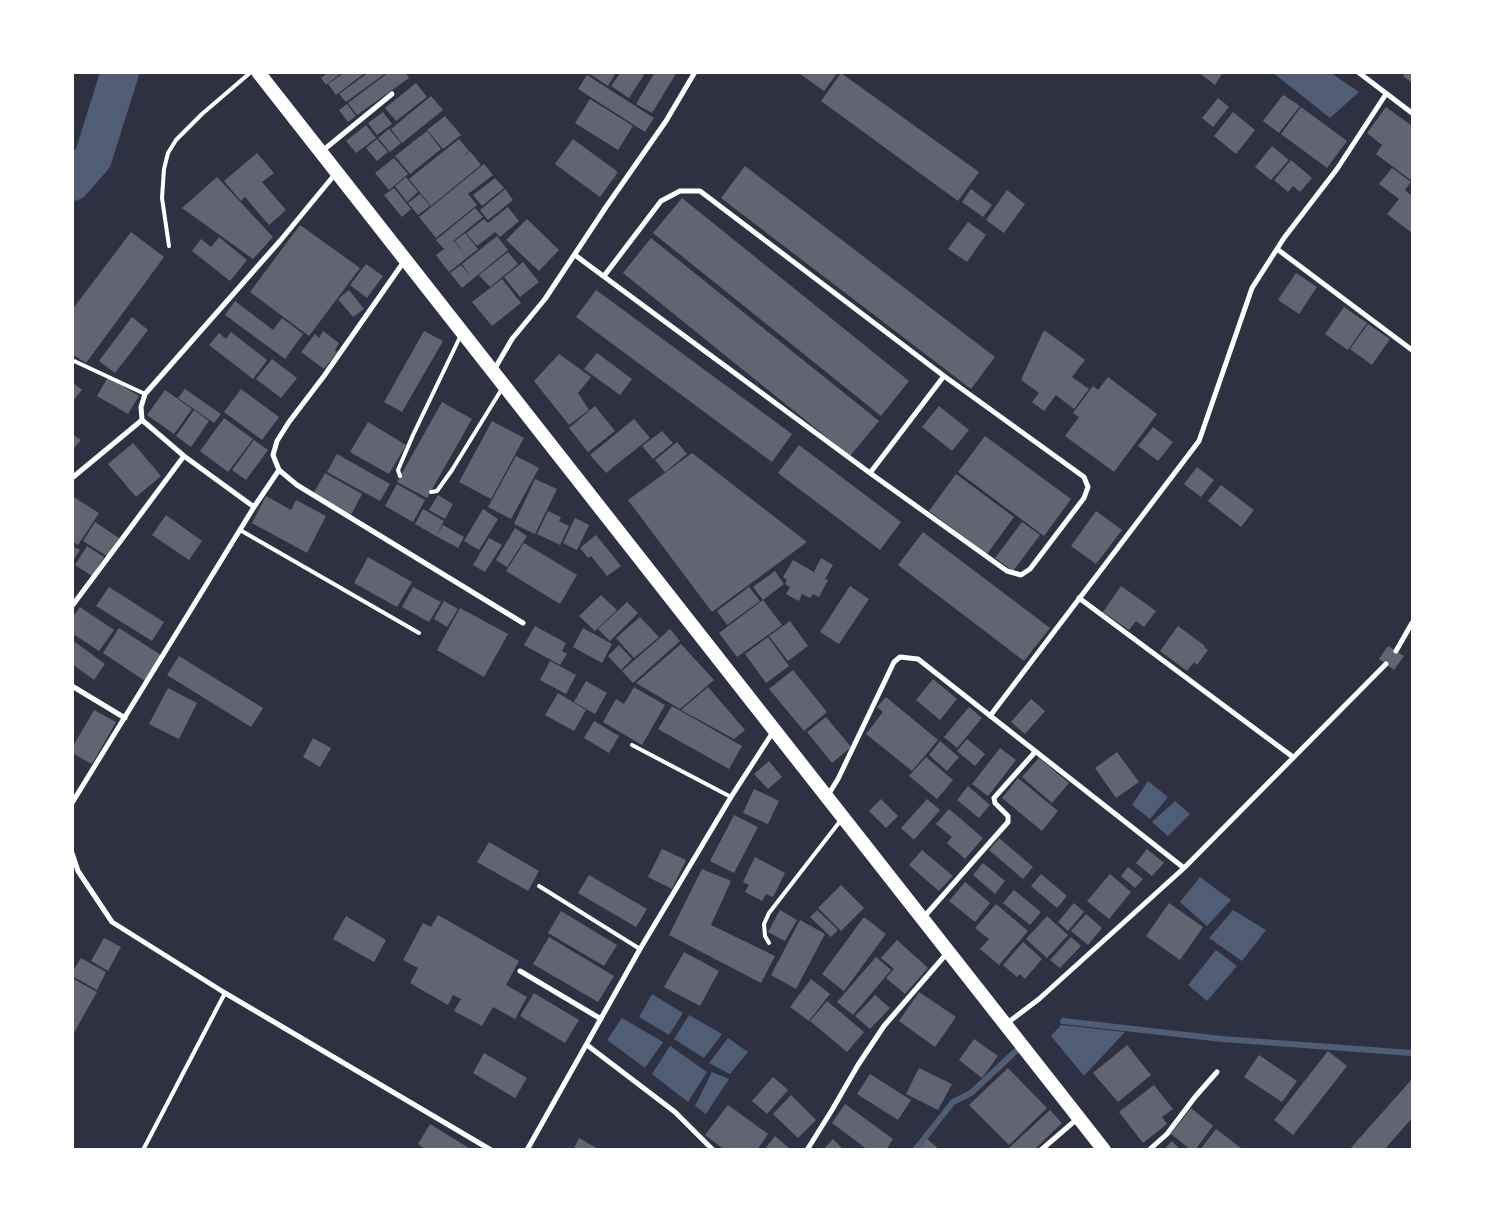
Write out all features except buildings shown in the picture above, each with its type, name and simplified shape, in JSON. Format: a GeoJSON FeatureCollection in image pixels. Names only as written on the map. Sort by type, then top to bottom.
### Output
{"type":"FeatureCollection","features":[{"type":"Feature","properties":{"kind":"highway"},"geometry":{"type":"LineString","coordinates":[[258,72],[1104,1150]]}},
{"type":"Feature","properties":{"kind":"street"},"geometry":{"type":"LineString","coordinates":[[493,371],[512,339],[545,299],[606,207],[666,122],[695,72]]}},
{"type":"Feature","properties":{"kind":"street"},"geometry":{"type":"LineString","coordinates":[[1358,72],[1412,114]]}},
{"type":"Feature","properties":{"kind":"street"},"geometry":{"type":"LineString","coordinates":[[321,152],[392,94]]}},
{"type":"Feature","properties":{"kind":"street"},"geometry":{"type":"LineString","coordinates":[[990,716],[1199,441],[1252,288],[1284,238],[1336,170],[1386,94]]}},
{"type":"Feature","properties":{"kind":"street"},"geometry":{"type":"LineString","coordinates":[[254,507],[184,456],[142,420],[141,407],[146,394],[280,241],[337,172]]}},
{"type":"Feature","properties":{"kind":"street"},"geometry":{"type":"LineString","coordinates":[[575,255],[870,473],[1008,571],[1021,575],[1030,569],[1084,498],[1088,487],[1084,477],[944,376],[700,191],[680,191],[661,201],[604,276]]}},
{"type":"Feature","properties":{"kind":"street"},"geometry":{"type":"LineString","coordinates":[[1277,249],[1412,350]]}},
{"type":"Feature","properties":{"kind":"street"},"geometry":{"type":"LineString","coordinates":[[406,260],[289,422],[277,442],[273,455],[279,470],[297,485],[523,623]]}},
{"type":"Feature","properties":{"kind":"street"},"geometry":{"type":"LineString","coordinates":[[870,473],[944,376]]}},
{"type":"Feature","properties":{"kind":"street"},"geometry":{"type":"LineString","coordinates":[[72,478],[142,420]]}},
{"type":"Feature","properties":{"kind":"street"},"geometry":{"type":"LineString","coordinates":[[72,606],[184,456]]}},
{"type":"Feature","properties":{"kind":"street"},"geometry":{"type":"LineString","coordinates":[[72,803],[254,507],[279,470]]}},
{"type":"Feature","properties":{"kind":"street"},"geometry":{"type":"LineString","coordinates":[[1079,598],[1293,757]]}},
{"type":"Feature","properties":{"kind":"street"},"geometry":{"type":"LineString","coordinates":[[1396,651],[1412,623]]}},
{"type":"Feature","properties":{"kind":"street"},"geometry":{"type":"LineString","coordinates":[[827,796],[838,779],[894,662],[900,657],[918,659],[1184,868]]}},
{"type":"Feature","properties":{"kind":"street"},"geometry":{"type":"LineString","coordinates":[[1006,1024],[1039,999],[1184,868],[1386,664]]}},
{"type":"Feature","properties":{"kind":"street"},"geometry":{"type":"LineString","coordinates":[[72,686],[125,718]]}},
{"type":"Feature","properties":{"kind":"street"},"geometry":{"type":"LineString","coordinates":[[527,1150],[640,949],[731,797],[774,730]]}},
{"type":"Feature","properties":{"kind":"street"},"geometry":{"type":"LineString","coordinates":[[922,918],[1008,822],[1008,816],[995,803],[994,798],[1035,752]]}},
{"type":"Feature","properties":{"kind":"street"},"geometry":{"type":"LineString","coordinates":[[72,852],[78,871],[112,922],[225,993],[491,1150]]}},
{"type":"Feature","properties":{"kind":"street"},"geometry":{"type":"LineString","coordinates":[[807,1150],[858,1065],[884,1026],[948,951]]}},
{"type":"Feature","properties":{"kind":"street"},"geometry":{"type":"LineString","coordinates":[[520,971],[601,1019]]}},
{"type":"Feature","properties":{"kind":"street"},"geometry":{"type":"LineString","coordinates":[[587,1045],[675,1112],[713,1150]]}},
{"type":"Feature","properties":{"kind":"street"},"geometry":{"type":"LineString","coordinates":[[1149,1150],[1166,1134],[1217,1072]]}},
{"type":"Feature","properties":{"kind":"street"},"geometry":{"type":"LineString","coordinates":[[1041,1150],[1079,1117]]}},
{"type":"Feature","properties":{"kind":"lane"},"geometry":{"type":"LineString","coordinates":[[169,246],[162,198],[164,169],[168,153],[176,140],[202,114],[251,72]]}},
{"type":"Feature","properties":{"kind":"lane"},"geometry":{"type":"LineString","coordinates":[[400,476],[398,470],[413,435],[462,332]]}},
{"type":"Feature","properties":{"kind":"lane"},"geometry":{"type":"LineString","coordinates":[[72,360],[146,394]]}},
{"type":"Feature","properties":{"kind":"lane"},"geometry":{"type":"LineString","coordinates":[[431,492],[437,491],[452,470],[504,385]]}},
{"type":"Feature","properties":{"kind":"lane"},"geometry":{"type":"LineString","coordinates":[[240,530],[419,633]]}},
{"type":"Feature","properties":{"kind":"lane"},"geometry":{"type":"LineString","coordinates":[[632,745],[731,797]]}},
{"type":"Feature","properties":{"kind":"lane"},"geometry":{"type":"LineString","coordinates":[[769,943],[765,936],[764,924],[769,913],[843,817]]}},
{"type":"Feature","properties":{"kind":"lane"},"geometry":{"type":"LineString","coordinates":[[539,886],[640,949]]}},
{"type":"Feature","properties":{"kind":"lane"},"geometry":{"type":"LineString","coordinates":[[143,1150],[225,993]]}},
{"type":"Feature","properties":{"kind":"water"},"geometry":{"type":"Polygon","coordinates":[[[1272,72],[1331,73],[1359,92],[1330,118],[1272,72]]]}},
{"type":"Feature","properties":{"kind":"water"},"geometry":{"type":"Polygon","coordinates":[[[1148,781],[1168,797],[1150,819],[1132,805],[1148,781]]]}},
{"type":"Feature","properties":{"kind":"water"},"geometry":{"type":"Polygon","coordinates":[[[1175,801],[1190,814],[1168,836],[1152,822],[1175,801]]]}},
{"type":"Feature","properties":{"kind":"water"},"geometry":{"type":"Polygon","coordinates":[[[1200,877],[1231,900],[1207,926],[1180,902],[1200,877]]]}},
{"type":"Feature","properties":{"kind":"water"},"geometry":{"type":"Polygon","coordinates":[[[1233,910],[1266,930],[1242,961],[1209,938],[1233,910]]]}},
{"type":"Feature","properties":{"kind":"water"},"geometry":{"type":"Polygon","coordinates":[[[1216,950],[1237,966],[1207,1001],[1188,985],[1216,950]]]}},
{"type":"Feature","properties":{"kind":"water"},"geometry":{"type":"Polygon","coordinates":[[[652,994],[683,1013],[669,1035],[639,1017],[652,994]]]}},
{"type":"Feature","properties":{"kind":"water"},"geometry":{"type":"Polygon","coordinates":[[[689,1015],[722,1034],[704,1058],[674,1039],[689,1015]]]}},
{"type":"Feature","properties":{"kind":"water"},"geometry":{"type":"Polygon","coordinates":[[[622,1018],[663,1042],[645,1068],[607,1040],[622,1018]]]}},
{"type":"Feature","properties":{"kind":"water"},"geometry":{"type":"Polygon","coordinates":[[[1061,1025],[1125,1032],[1084,1076],[1051,1036],[1061,1025]]]}},
{"type":"Feature","properties":{"kind":"water"},"geometry":{"type":"Polygon","coordinates":[[[728,1038],[748,1052],[730,1074],[709,1063],[728,1038]]]}},
{"type":"Feature","properties":{"kind":"water"},"geometry":{"type":"Polygon","coordinates":[[[670,1046],[707,1072],[688,1102],[652,1074],[670,1046]]]}},
{"type":"Feature","properties":{"kind":"water"},"geometry":{"type":"Polygon","coordinates":[[[712,1072],[729,1079],[706,1114],[695,1106],[712,1072]]]}},
{"type":"Feature","properties":{"kind":"waterway"},"geometry":{"type":"LineString","coordinates":[[72,182],[93,158],[120,72]]}},
{"type":"Feature","properties":{"kind":"waterway"},"geometry":{"type":"LineString","coordinates":[[1063,1021],[1222,1039],[1412,1053]]}},
{"type":"Feature","properties":{"kind":"waterway"},"geometry":{"type":"LineString","coordinates":[[915,1150],[953,1102],[971,1093],[1017,1050]]}}]}
